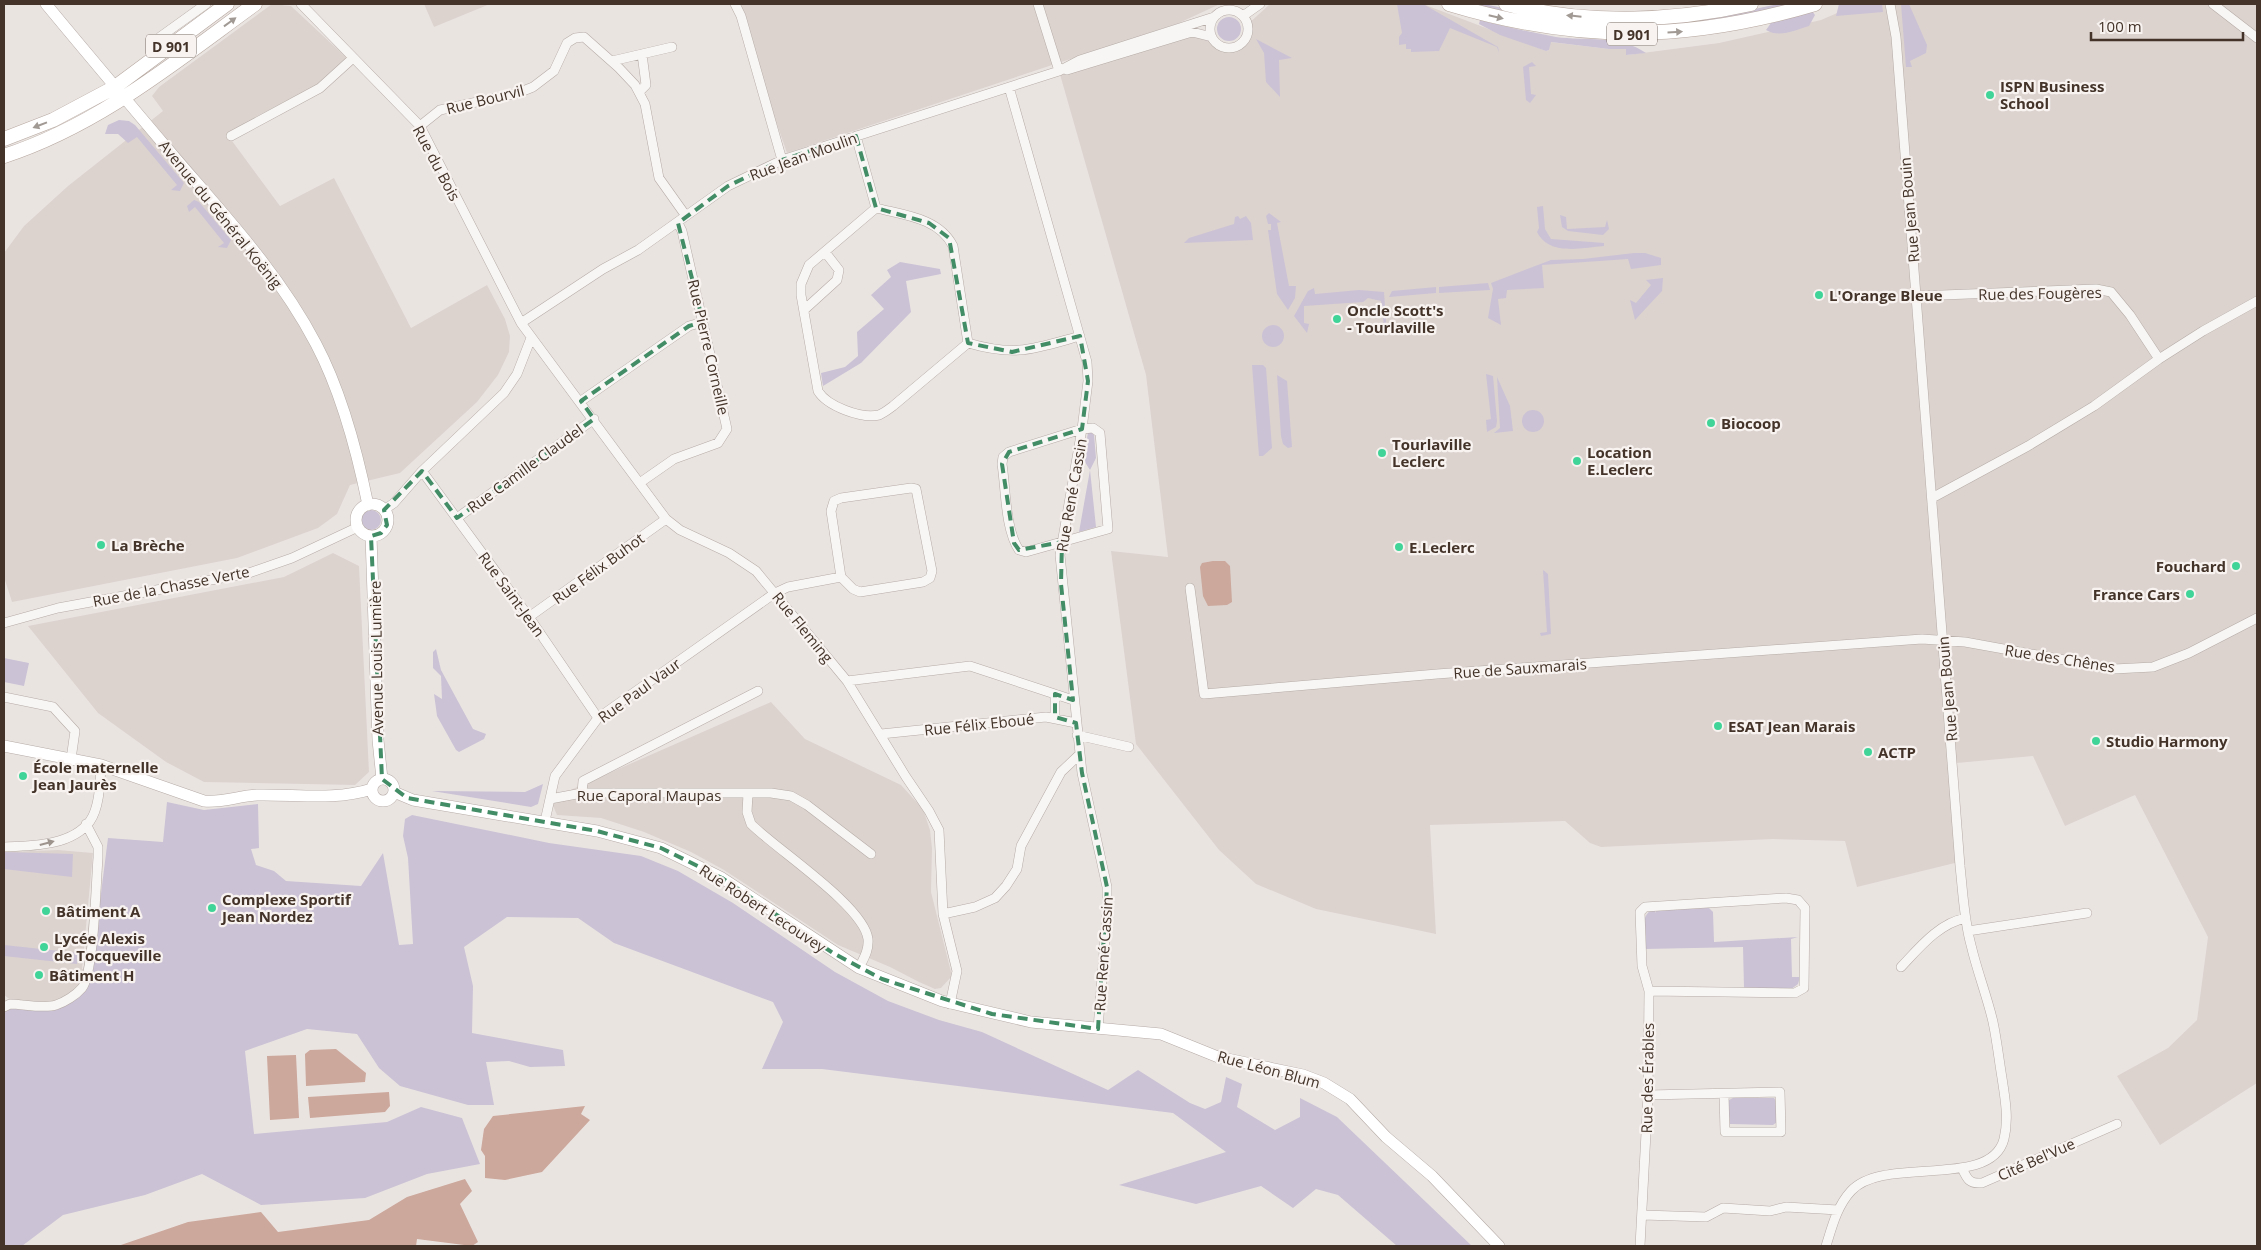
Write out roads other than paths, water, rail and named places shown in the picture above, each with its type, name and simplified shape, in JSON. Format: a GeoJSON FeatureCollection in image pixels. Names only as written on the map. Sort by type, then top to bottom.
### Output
{"type":"FeatureCollection","features":[{"type":"Feature","properties":{"kind":"main road","name":"D 901"},"geometry":{"type":"LineString","coordinates":[[4,139],[53,120],[115,87],[227,4]]}},
{"type":"Feature","properties":{"kind":"main road","name":"D 901"},"geometry":{"type":"LineString","coordinates":[[4,156],[59,134],[124,99],[255,4]]}},
{"type":"Feature","properties":{"kind":"main road","name":"D 901"},"geometry":{"type":"LineString","coordinates":[[1449,4],[1492,17],[1543,27],[1626,34],[1678,32],[1729,25],[1769,17],[1815,4]]}},
{"type":"Feature","properties":{"kind":"main road","name":"D 901"},"geometry":{"type":"LineString","coordinates":[[1506,4],[1548,13],[1622,19],[1672,17],[1720,11],[1751,4]]}},
{"type":"Feature","properties":{"kind":"main road","name":"D 901"},"geometry":{"type":"LineString","coordinates":[[124,99],[129,84],[133,79],[188,40],[195,28]]}},
{"type":"Feature","properties":{"kind":"main road","name":"D 901"},"geometry":{"type":"LineString","coordinates":[[59,134],[65,126],[112,98],[115,87]]}},
{"type":"Feature","properties":{"kind":"street","name":"Avenue du Général Koënig"},"geometry":{"type":"LineString","coordinates":[[46,4],[124,99],[250,246],[279,285],[310,333],[323,358],[344,414],[362,474],[368,505]]}},
{"type":"Feature","properties":{"kind":"street"},"geometry":{"type":"LineString","coordinates":[[160,37],[206,4]]}},
{"type":"Feature","properties":{"kind":"street","name":"Rue du Bois"},"geometry":{"type":"LineString","coordinates":[[301,4],[420,126],[521,323]]}},
{"type":"Feature","properties":{"kind":"street"},"geometry":{"type":"LineString","coordinates":[[735,4],[741,16],[782,160]]}},
{"type":"Feature","properties":{"kind":"street"},"geometry":{"type":"LineString","coordinates":[[1038,4],[1059,71]]}},
{"type":"Feature","properties":{"kind":"street","name":"Rue Jean Moulin"},"geometry":{"type":"LineString","coordinates":[[1239,14],[1243,4]]}},
{"type":"Feature","properties":{"kind":"street","name":"Rue Jean Moulin"},"geometry":{"type":"LineString","coordinates":[[1239,14],[1260,4]]}},
{"type":"Feature","properties":{"kind":"street","name":"Rue Jean Bouin"},"geometry":{"type":"LineString","coordinates":[[1826,1246],[1838,1210],[1851,1191],[1866,1179],[1888,1174],[1962,1168],[1991,1158],[1999,1151],[2004,1138],[2007,1111],[1993,1023],[1968,931],[1960,866],[1896,37],[1890,4]]}},
{"type":"Feature","properties":{"kind":"street"},"geometry":{"type":"LineString","coordinates":[[2213,4],[2257,38]]}},
{"type":"Feature","properties":{"kind":"street","name":"Rue Jean Moulin"},"geometry":{"type":"LineString","coordinates":[[521,323],[678,223],[737,180],[782,160],[1009,88],[1059,71],[1080,60],[1214,17],[1226,10],[1239,14],[1248,24],[1248,32],[1240,44],[1230,48],[1224,47],[1212,37],[1192,32],[1076,69],[1059,71]]}},
{"type":"Feature","properties":{"kind":"street"},"geometry":{"type":"LineString","coordinates":[[1212,37],[1210,27],[1214,17]]}},
{"type":"Feature","properties":{"kind":"street","name":"Rue Bourvil"},"geometry":{"type":"LineString","coordinates":[[420,126],[440,110],[518,93],[534,87],[554,71],[567,43],[575,38],[584,37],[612,61],[638,92],[645,104],[660,178],[686,216]]}},
{"type":"Feature","properties":{"kind":"street"},"geometry":{"type":"LineString","coordinates":[[612,61],[672,48]]}},
{"type":"Feature","properties":{"kind":"street"},"geometry":{"type":"LineString","coordinates":[[638,92],[646,85],[647,78],[642,54]]}},
{"type":"Feature","properties":{"kind":"street"},"geometry":{"type":"LineString","coordinates":[[231,136],[320,88],[353,58]]}},
{"type":"Feature","properties":{"kind":"street","name":"Rue René Cassin"},"geometry":{"type":"LineString","coordinates":[[1009,88],[1087,362],[1088,381],[1082,429],[1060,555],[1061,584],[1077,734],[1085,788],[1107,887],[1107,912],[1098,1028]]}},
{"type":"Feature","properties":{"kind":"street"},"geometry":{"type":"LineString","coordinates":[[856,136],[876,208]]}},
{"type":"Feature","properties":{"kind":"street"},"geometry":{"type":"LineString","coordinates":[[876,208],[809,265],[804,273],[801,284],[804,310],[818,391],[823,399],[840,408],[867,415],[880,415],[968,344],[1012,352],[1034,349],[1080,336]]}},
{"type":"Feature","properties":{"kind":"street"},"geometry":{"type":"LineString","coordinates":[[876,208],[929,223],[941,229],[949,238],[954,246],[968,344]]}},
{"type":"Feature","properties":{"kind":"street","name":"Rue Pierre Corneille"},"geometry":{"type":"LineString","coordinates":[[640,482],[674,459],[718,443],[727,429],[704,322],[682,231],[678,223]]}},
{"type":"Feature","properties":{"kind":"street"},"geometry":{"type":"LineString","coordinates":[[804,310],[837,280],[839,270],[825,252]]}},
{"type":"Feature","properties":{"kind":"street","name":"Rue des Fougères"},"geometry":{"type":"LineString","coordinates":[[1916,296],[2096,289],[2112,292],[2159,358]]}},
{"type":"Feature","properties":{"kind":"street"},"geometry":{"type":"LineString","coordinates":[[1932,498],[2028,446],[2094,406],[2159,358],[2203,331],[2257,302]]}},
{"type":"Feature","properties":{"kind":"street"},"geometry":{"type":"LineString","coordinates":[[581,401],[689,326],[704,322]]}},
{"type":"Feature","properties":{"kind":"street","name":"Rue Fleming"},"geometry":{"type":"LineString","coordinates":[[521,323],[581,401],[666,519],[680,530],[746,564],[775,593],[847,681],[881,734],[939,830],[943,914],[957,971],[950,1004]]}},
{"type":"Feature","properties":{"kind":"street"},"geometry":{"type":"LineString","coordinates":[[384,510],[394,504],[422,471],[504,393],[516,374],[532,338]]}},
{"type":"Feature","properties":{"kind":"street","name":"Rue Camille Claudel"},"geometry":{"type":"LineString","coordinates":[[457,518],[594,419]]}},
{"type":"Feature","properties":{"kind":"street"},"geometry":{"type":"LineString","coordinates":[[1092,428],[1100,434],[1108,529],[1062,542],[1026,552],[1019,550],[1014,543],[1002,464],[1003,457],[1009,452],[1082,429],[1092,428]]}},
{"type":"Feature","properties":{"kind":"street","name":"Rue Saint-Jean"},"geometry":{"type":"LineString","coordinates":[[422,471],[529,617],[598,718]]}},
{"type":"Feature","properties":{"kind":"street"},"geometry":{"type":"LineString","coordinates":[[916,489],[932,572],[930,578],[923,582],[860,592],[842,577],[831,511],[834,501],[867,494],[916,489]]}},
{"type":"Feature","properties":{"kind":"street"},"geometry":{"type":"LineString","coordinates":[[368,505],[377,505],[384,510],[387,525],[381,533],[371,536],[363,534],[358,527],[357,514],[368,505]]}},
{"type":"Feature","properties":{"kind":"street","name":"Rue Félix Buhot"},"geometry":{"type":"LineString","coordinates":[[529,617],[666,519]]}},
{"type":"Feature","properties":{"kind":"street","name":"Rue de la Chasse Verte"},"geometry":{"type":"LineString","coordinates":[[5,624],[58,608],[249,573],[292,558],[358,527]]}},
{"type":"Feature","properties":{"kind":"street","name":"Avenue Louis Lumière"},"geometry":{"type":"LineString","coordinates":[[371,536],[378,740],[382,779]]}},
{"type":"Feature","properties":{"kind":"street","name":"Rue Paul Vaur"},"geometry":{"type":"LineString","coordinates":[[545,821],[555,776],[598,718],[775,593],[788,587],[842,577]]}},
{"type":"Feature","properties":{"kind":"street","name":"Rue de Sauxmarais"},"geometry":{"type":"LineString","coordinates":[[1190,588],[1204,694],[1437,674],[1922,639],[1943,640]]}},
{"type":"Feature","properties":{"kind":"street","name":"Rue des Chênes"},"geometry":{"type":"LineString","coordinates":[[1943,640],[1965,642],[2114,669],[2153,667],[2188,653],[2257,618]]}},
{"type":"Feature","properties":{"kind":"street"},"geometry":{"type":"LineString","coordinates":[[847,681],[970,666],[1073,700]]}},
{"type":"Feature","properties":{"kind":"street"},"geometry":{"type":"LineString","coordinates":[[582,792],[583,781],[758,691]]}},
{"type":"Feature","properties":{"kind":"street"},"geometry":{"type":"LineString","coordinates":[[1055,694],[1055,717]]}},
{"type":"Feature","properties":{"kind":"street"},"geometry":{"type":"LineString","coordinates":[[4,697],[53,707],[75,731],[71,759]]}},
{"type":"Feature","properties":{"kind":"street","name":"Rue Félix Eboué"},"geometry":{"type":"LineString","coordinates":[[881,734],[1055,717],[1076,723]]}},
{"type":"Feature","properties":{"kind":"street"},"geometry":{"type":"LineString","coordinates":[[1077,734],[1129,747]]}},
{"type":"Feature","properties":{"kind":"street"},"geometry":{"type":"LineString","coordinates":[[4,746],[102,765],[145,778],[192,798],[212,802],[256,795],[330,797],[372,790]]}},
{"type":"Feature","properties":{"kind":"street"},"geometry":{"type":"LineString","coordinates":[[943,914],[975,908],[995,898],[1006,886],[1016,869],[1021,846],[1061,772],[1080,754]]}},
{"type":"Feature","properties":{"kind":"street"},"geometry":{"type":"LineString","coordinates":[[4,847],[46,844],[69,836],[86,824],[93,814],[97,800],[102,765]]}},
{"type":"Feature","properties":{"kind":"street"},"geometry":{"type":"LineString","coordinates":[[382,779],[390,782],[394,792],[388,800],[380,801],[374,797],[372,790],[374,784],[382,779]]}},
{"type":"Feature","properties":{"kind":"street","name":"Rue Robert Lecouvey"},"geometry":{"type":"LineString","coordinates":[[394,792],[413,800],[545,821],[633,839],[680,856],[722,878],[833,953],[859,968],[882,979],[950,1004]]}},
{"type":"Feature","properties":{"kind":"street","name":"Rue Caporal Maupas"},"geometry":{"type":"LineString","coordinates":[[550,799],[582,792],[791,796],[871,854]]}},
{"type":"Feature","properties":{"kind":"street"},"geometry":{"type":"LineString","coordinates":[[748,794],[747,812],[751,824],[836,895],[864,927],[868,938],[867,949],[859,968]]}},
{"type":"Feature","properties":{"kind":"street"},"geometry":{"type":"LineString","coordinates":[[4,1008],[10,1004],[54,1006],[68,999],[83,987],[87,974],[93,925],[98,858],[98,847],[86,824]]}},
{"type":"Feature","properties":{"kind":"street","name":"Rue des Érables"},"geometry":{"type":"LineString","coordinates":[[1640,1246],[1648,1095],[1649,991],[1648,980],[1642,966],[1640,912],[1645,907],[1786,898],[1798,900],[1805,908],[1804,988],[1795,993],[1649,991]]}},
{"type":"Feature","properties":{"kind":"street"},"geometry":{"type":"LineString","coordinates":[[1968,931],[2087,913]]}},
{"type":"Feature","properties":{"kind":"street"},"geometry":{"type":"LineString","coordinates":[[1901,967],[1935,933],[1958,920],[1966,918]]}},
{"type":"Feature","properties":{"kind":"street","name":"Rue Léon Blum"},"geometry":{"type":"LineString","coordinates":[[950,1004],[1030,1022],[1171,1037],[1218,1057],[1302,1075],[1333,1088],[1350,1099],[1386,1136],[1432,1176],[1499,1246]]}},
{"type":"Feature","properties":{"kind":"street"},"geometry":{"type":"LineString","coordinates":[[1648,1095],[1780,1092],[1781,1132],[1725,1132],[1724,1094]]}},
{"type":"Feature","properties":{"kind":"street","name":"Cité Bel'Vue"},"geometry":{"type":"LineString","coordinates":[[1962,1168],[1968,1180],[1973,1184],[1982,1183],[2117,1124]]}},
{"type":"Feature","properties":{"kind":"street"},"geometry":{"type":"LineString","coordinates":[[1643,1215],[1706,1217],[1722,1208],[1770,1211],[1786,1207],[1838,1210]]}},
{"type":"Feature","properties":{"kind":"place","name":"ISPN Business School"},"geometry":{"type":"Point","coordinates":[1990,95]}},
{"type":"Feature","properties":{"kind":"place","name":"L'Orange Bleue"},"geometry":{"type":"Point","coordinates":[1819,295]}},
{"type":"Feature","properties":{"kind":"place","name":"Oncle Scott's - Tourlaville"},"geometry":{"type":"Point","coordinates":[1337,319]}},
{"type":"Feature","properties":{"kind":"place","name":"Biocoop"},"geometry":{"type":"Point","coordinates":[1711,423]}},
{"type":"Feature","properties":{"kind":"place","name":"Tourlaville Leclerc"},"geometry":{"type":"Point","coordinates":[1382,453]}},
{"type":"Feature","properties":{"kind":"place","name":"Location E.Leclerc"},"geometry":{"type":"Point","coordinates":[1577,461]}},
{"type":"Feature","properties":{"kind":"place","name":"La Brèche"},"geometry":{"type":"Point","coordinates":[101,545]}},
{"type":"Feature","properties":{"kind":"place","name":"E.Leclerc"},"geometry":{"type":"Point","coordinates":[1399,547]}},
{"type":"Feature","properties":{"kind":"place","name":"Fouchard"},"geometry":{"type":"Point","coordinates":[2236,566]}},
{"type":"Feature","properties":{"kind":"place","name":"France Cars"},"geometry":{"type":"Point","coordinates":[2190,594]}},
{"type":"Feature","properties":{"kind":"place","name":"ESAT Jean Marais"},"geometry":{"type":"Point","coordinates":[1718,726]}},
{"type":"Feature","properties":{"kind":"place","name":"Studio Harmony"},"geometry":{"type":"Point","coordinates":[2096,741]}},
{"type":"Feature","properties":{"kind":"place","name":"ACTP"},"geometry":{"type":"Point","coordinates":[1868,752]}},
{"type":"Feature","properties":{"kind":"place","name":"École maternelle Jean Jaurès"},"geometry":{"type":"Point","coordinates":[23,776]}},
{"type":"Feature","properties":{"kind":"place","name":"Complexe Sportif Jean Nordez"},"geometry":{"type":"Point","coordinates":[212,908]}},
{"type":"Feature","properties":{"kind":"place","name":"Bâtiment A"},"geometry":{"type":"Point","coordinates":[46,911]}},
{"type":"Feature","properties":{"kind":"place","name":"Lycée Alexis de Tocqueville"},"geometry":{"type":"Point","coordinates":[44,947]}},
{"type":"Feature","properties":{"kind":"place","name":"Bâtiment H"},"geometry":{"type":"Point","coordinates":[39,975]}}]}
